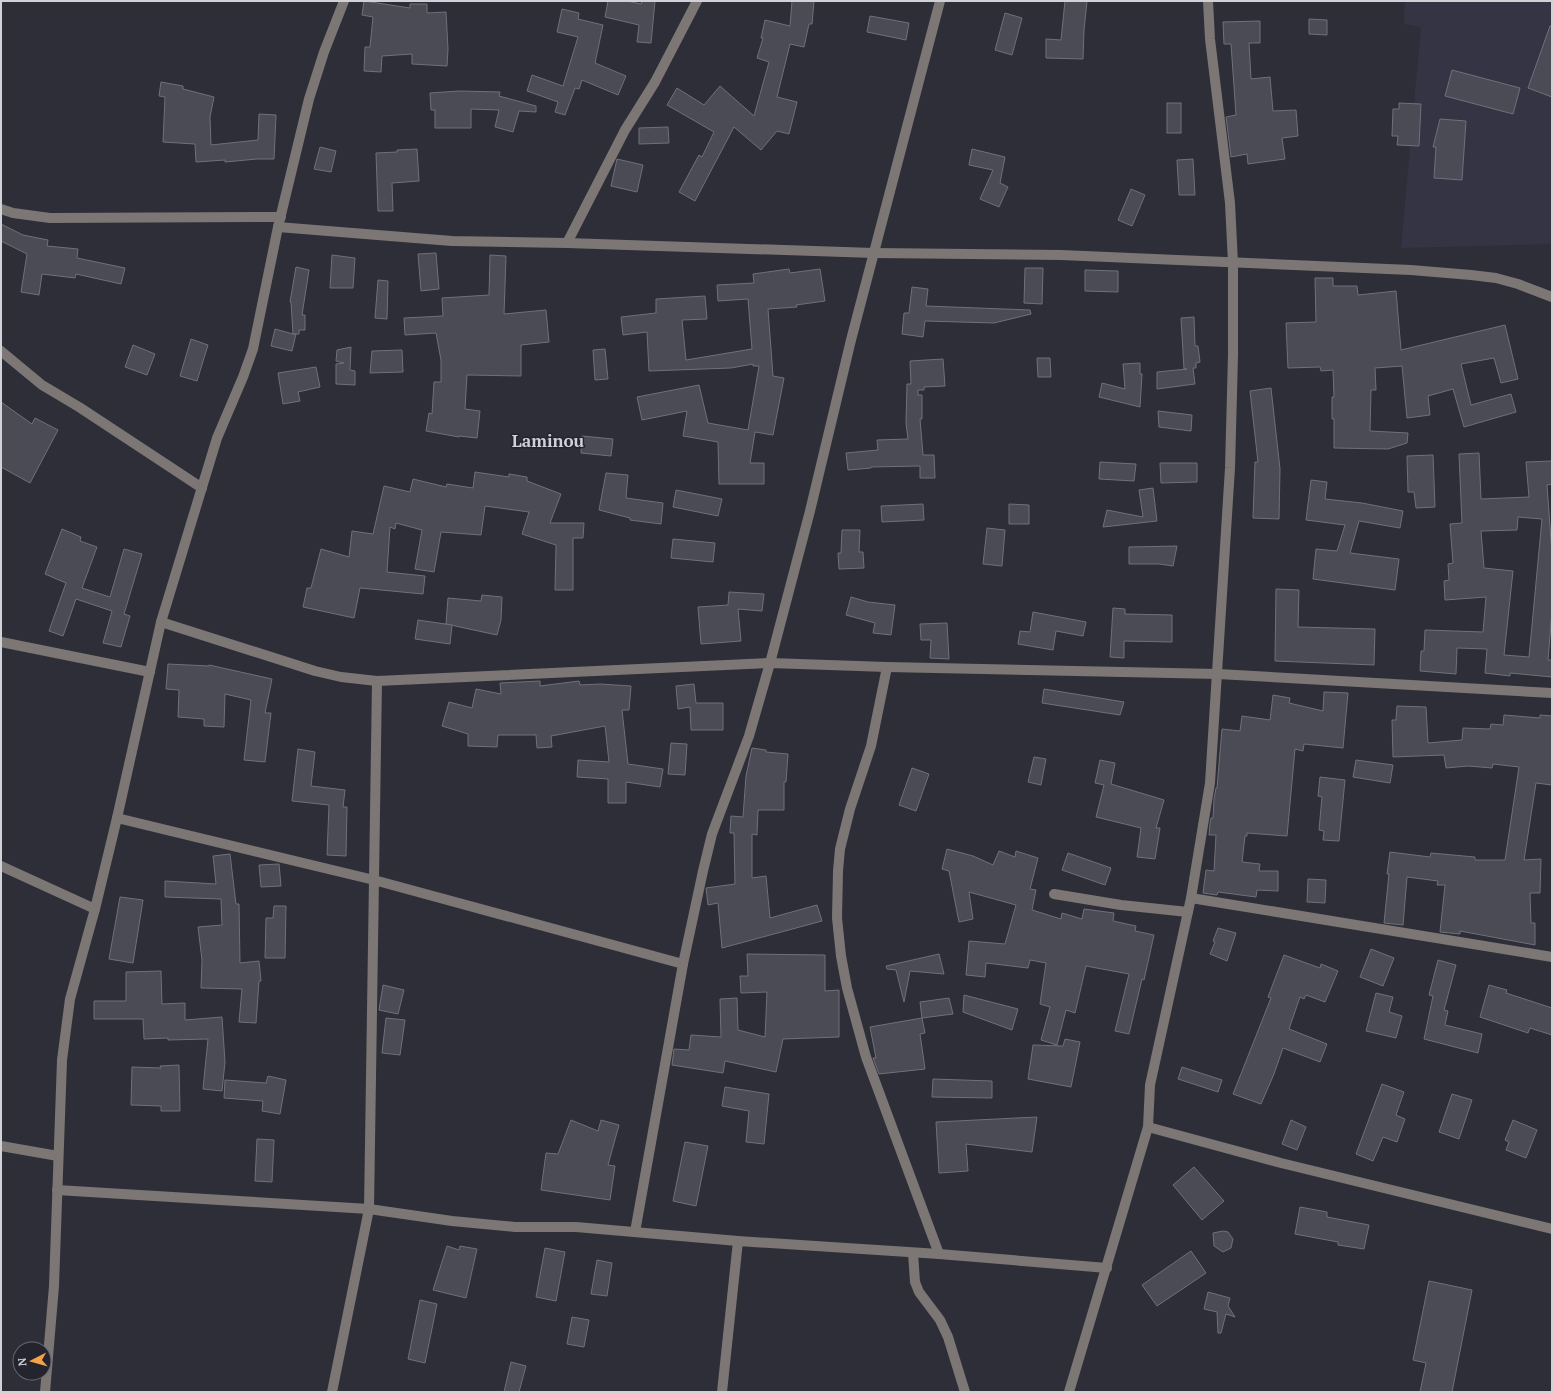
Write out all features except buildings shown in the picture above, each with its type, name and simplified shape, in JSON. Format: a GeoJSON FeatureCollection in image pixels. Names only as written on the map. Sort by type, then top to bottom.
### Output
{"type":"FeatureCollection","features":[{"type":"Feature","properties":{"kind":"street"},"geometry":{"type":"LineString","coordinates":[[45,1392],[54,1286],[62,1060],[70,999],[95,909],[117,818],[161,622],[218,438],[253,349],[279,222],[309,99],[324,52],[344,1]]}},
{"type":"Feature","properties":{"kind":"street"},"geometry":{"type":"LineString","coordinates":[[567,243],[625,130],[655,82],[697,1]]}},
{"type":"Feature","properties":{"kind":"street"},"geometry":{"type":"LineString","coordinates":[[635,1232],[683,964],[712,834],[749,736],[770,663],[874,253],[940,1]]}},
{"type":"Feature","properties":{"kind":"street"},"geometry":{"type":"LineString","coordinates":[[1069,1392],[1148,1127],[1150,1085],[1191,898],[1210,783],[1230,468],[1233,355],[1233,263],[1230,203],[1210,39],[1208,1]]}},
{"type":"Feature","properties":{"kind":"street"},"geometry":{"type":"LineString","coordinates":[[1,209],[13,213],[50,218],[279,222],[452,241],[567,243],[874,253],[1061,255],[1411,270],[1472,275],[1518,284],[1552,297]]}},
{"type":"Feature","properties":{"kind":"street"},"geometry":{"type":"LineString","coordinates":[[1,351],[42,384],[202,488]]}},
{"type":"Feature","properties":{"kind":"street"},"geometry":{"type":"LineString","coordinates":[[161,622],[315,670],[377,681],[770,663],[1218,674],[1552,693]]}},
{"type":"Feature","properties":{"kind":"street"},"geometry":{"type":"LineString","coordinates":[[1,642],[150,672]]}},
{"type":"Feature","properties":{"kind":"street"},"geometry":{"type":"LineString","coordinates":[[887,667],[871,746],[850,808],[840,849],[837,918],[841,956],[866,1057],[939,1254]]}},
{"type":"Feature","properties":{"kind":"street"},"geometry":{"type":"LineString","coordinates":[[332,1392],[369,1209],[377,681]]}},
{"type":"Feature","properties":{"kind":"street"},"geometry":{"type":"LineString","coordinates":[[117,818],[374,880],[683,964]]}},
{"type":"Feature","properties":{"kind":"street"},"geometry":{"type":"LineString","coordinates":[[1,866],[95,909]]}},
{"type":"Feature","properties":{"kind":"street"},"geometry":{"type":"LineString","coordinates":[[1054,894],[1121,905],[1188,912]]}},
{"type":"Feature","properties":{"kind":"street"},"geometry":{"type":"LineString","coordinates":[[1191,898],[1552,957]]}},
{"type":"Feature","properties":{"kind":"street"},"geometry":{"type":"LineString","coordinates":[[1148,1127],[1282,1163],[1552,1228]]}},
{"type":"Feature","properties":{"kind":"street"},"geometry":{"type":"LineString","coordinates":[[1,1146],[58,1156]]}},
{"type":"Feature","properties":{"kind":"street"},"geometry":{"type":"LineString","coordinates":[[57,1190],[369,1209],[452,1221],[515,1227],[576,1227],[738,1241],[939,1254],[1107,1268]]}},
{"type":"Feature","properties":{"kind":"street"},"geometry":{"type":"LineString","coordinates":[[722,1392],[738,1241]]}},
{"type":"Feature","properties":{"kind":"street"},"geometry":{"type":"LineString","coordinates":[[913,1253],[915,1282],[919,1292],[940,1320],[948,1337],[965,1392]]}},
{"type":"Feature","properties":{"kind":"shaded area"},"geometry":{"type":"Polygon","coordinates":[[[1405,1],[1552,1],[1552,244],[1401,248],[1421,27],[1404,24],[1405,1]]]}},
{"type":"Feature","properties":{"kind":"district","name":"Laminou"},"geometry":{"type":"Point","coordinates":[548,440]}}]}
